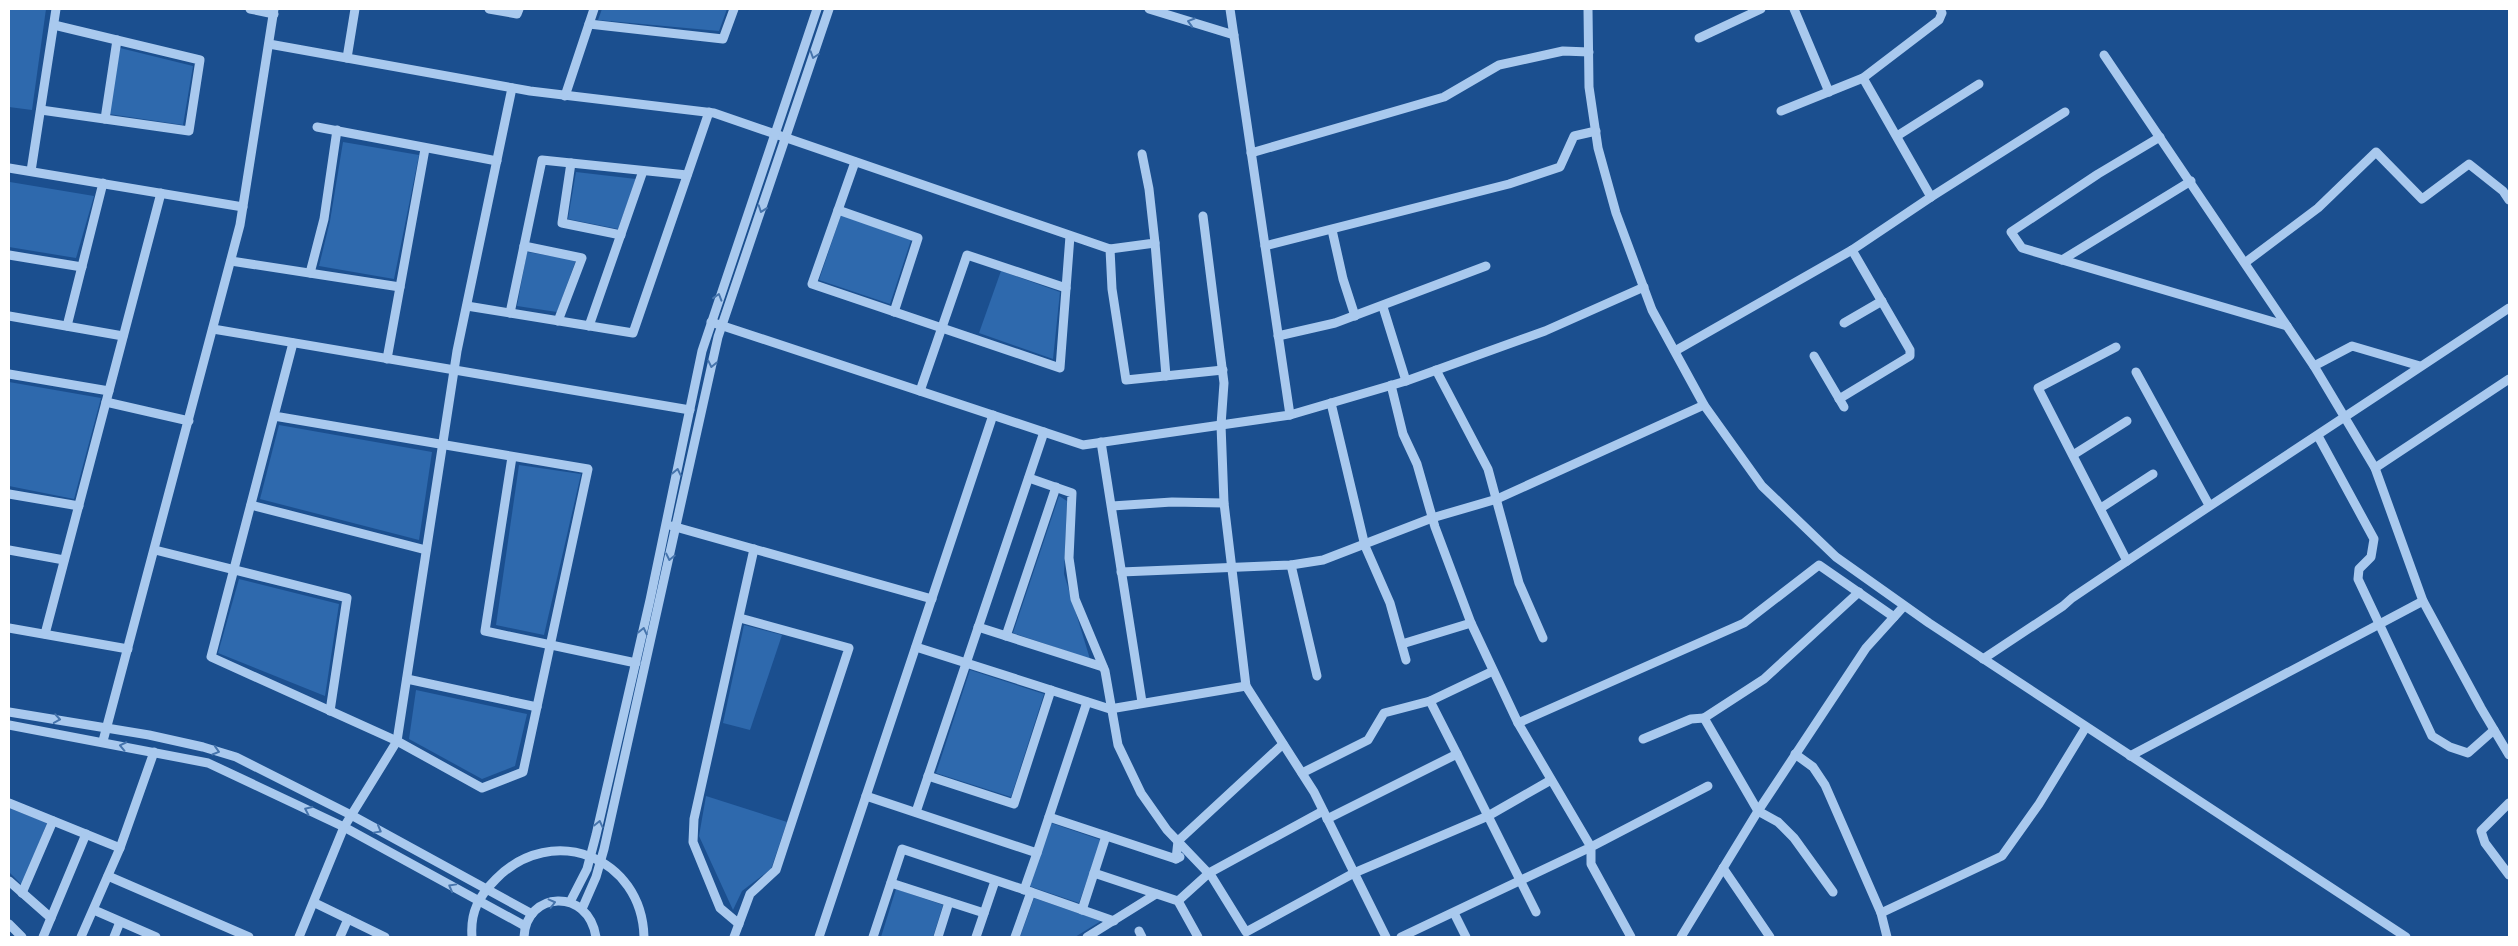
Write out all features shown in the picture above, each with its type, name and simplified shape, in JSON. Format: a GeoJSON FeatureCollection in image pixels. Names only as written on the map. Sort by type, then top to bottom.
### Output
{"type":"FeatureCollection","features":[{"type":"Feature","properties":{"kind":"street"},"geometry":{"type":"LineString","coordinates":[[31,171],[56,9]]}},
{"type":"Feature","properties":{"kind":"street"},"geometry":{"type":"LineString","coordinates":[[103,741],[105,727],[155,550],[244,206],[274,11],[250,9]]}},
{"type":"Feature","properties":{"kind":"street"},"geometry":{"type":"LineString","coordinates":[[347,58],[355,9]]}},
{"type":"Feature","properties":{"kind":"street"},"geometry":{"type":"LineString","coordinates":[[489,9],[517,14],[519,9]]}},
{"type":"Feature","properties":{"kind":"street"},"geometry":{"type":"LineString","coordinates":[[565,96],[594,9]]}},
{"type":"Feature","properties":{"kind":"street"},"geometry":{"type":"LineString","coordinates":[[589,24],[723,39],[734,9]]}},
{"type":"Feature","properties":{"kind":"street"},"geometry":{"type":"LineString","coordinates":[[570,902],[590,857],[636,663],[702,351],[817,9]]}},
{"type":"Feature","properties":{"kind":"street"},"geometry":{"type":"LineString","coordinates":[[582,909],[600,862],[632,733],[676,527],[722,326],[829,9]]}},
{"type":"Feature","properties":{"kind":"street"},"geometry":{"type":"LineString","coordinates":[[1148,9],[1234,35]]}},
{"type":"Feature","properties":{"kind":"street"},"geometry":{"type":"LineString","coordinates":[[1230,9],[1290,415]]}},
{"type":"Feature","properties":{"kind":"street"},"geometry":{"type":"LineString","coordinates":[[1588,9],[1589,88],[1596,130],[1616,213],[1652,310],[1704,405],[1762,486],[1836,557],[1904,606],[2406,937]]}},
{"type":"Feature","properties":{"kind":"street"},"geometry":{"type":"LineString","coordinates":[[1699,38],[1761,9]]}},
{"type":"Feature","properties":{"kind":"street"},"geometry":{"type":"LineString","coordinates":[[1794,9],[1829,92]]}},
{"type":"Feature","properties":{"kind":"street"},"geometry":{"type":"LineString","coordinates":[[1781,111],[1863,78],[1939,20],[1942,13],[1940,9]]}},
{"type":"Feature","properties":{"kind":"street"},"geometry":{"type":"LineString","coordinates":[[41,110],[189,131],[200,60],[54,25]]}},
{"type":"Feature","properties":{"kind":"street"},"geometry":{"type":"LineString","coordinates":[[105,119],[117,40]]}},
{"type":"Feature","properties":{"kind":"street"},"geometry":{"type":"LineString","coordinates":[[269,44],[512,88],[565,96],[709,112],[1110,249],[1155,244]]}},
{"type":"Feature","properties":{"kind":"street"},"geometry":{"type":"LineString","coordinates":[[1251,153],[1444,97],[1499,65],[1563,50],[1588,52]]}},
{"type":"Feature","properties":{"kind":"street"},"geometry":{"type":"LineString","coordinates":[[2104,55],[2246,262],[2314,366],[2374,468],[2423,601],[2509,755]]}},
{"type":"Feature","properties":{"kind":"street"},"geometry":{"type":"LineString","coordinates":[[1863,78],[1931,197]]}},
{"type":"Feature","properties":{"kind":"street"},"geometry":{"type":"LineString","coordinates":[[1897,136],[1979,84]]}},
{"type":"Feature","properties":{"kind":"street"},"geometry":{"type":"LineString","coordinates":[[299,937],[315,903],[344,827],[353,816],[397,741],[454,370],[512,88]]}},
{"type":"Feature","properties":{"kind":"street"},"geometry":{"type":"LineString","coordinates":[[466,306],[633,333],[709,112]]}},
{"type":"Feature","properties":{"kind":"street"},"geometry":{"type":"LineString","coordinates":[[1675,351],[1852,250],[1931,197],[2065,112]]}},
{"type":"Feature","properties":{"kind":"street"},"geometry":{"type":"LineString","coordinates":[[317,127],[425,149],[497,161]]}},
{"type":"Feature","properties":{"kind":"street"},"geometry":{"type":"LineString","coordinates":[[310,273],[324,219],[337,130]]}},
{"type":"Feature","properties":{"kind":"street"},"geometry":{"type":"LineString","coordinates":[[1265,246],[1509,184],[1560,167],[1574,136],[1596,130]]}},
{"type":"Feature","properties":{"kind":"street"},"geometry":{"type":"LineString","coordinates":[[2160,137],[2098,174],[2011,232],[2022,248],[2287,326]]}},
{"type":"Feature","properties":{"kind":"street"},"geometry":{"type":"LineString","coordinates":[[387,359],[425,149]]}},
{"type":"Feature","properties":{"kind":"street"},"geometry":{"type":"LineString","coordinates":[[2246,262],[2318,208],[2376,152],[2422,199],[2469,164],[2503,191],[2509,200]]}},
{"type":"Feature","properties":{"kind":"street"},"geometry":{"type":"LineString","coordinates":[[1142,154],[1149,189],[1155,244],[1166,376]]}},
{"type":"Feature","properties":{"kind":"street"},"geometry":{"type":"LineString","coordinates":[[510,313],[542,160],[687,175]]}},
{"type":"Feature","properties":{"kind":"street"},"geometry":{"type":"LineString","coordinates":[[855,162],[812,284],[1060,368],[1070,236]]}},
{"type":"Feature","properties":{"kind":"street"},"geometry":{"type":"LineString","coordinates":[[571,163],[562,223],[621,235]]}},
{"type":"Feature","properties":{"kind":"street"},"geometry":{"type":"LineString","coordinates":[[9,168],[244,206]]}},
{"type":"Feature","properties":{"kind":"street"},"geometry":{"type":"LineString","coordinates":[[589,326],[643,171]]}},
{"type":"Feature","properties":{"kind":"street"},"geometry":{"type":"LineString","coordinates":[[2062,260],[2190,181]]}},
{"type":"Feature","properties":{"kind":"street"},"geometry":{"type":"LineString","coordinates":[[67,326],[103,183]]}},
{"type":"Feature","properties":{"kind":"street"},"geometry":{"type":"LineString","coordinates":[[45,634],[161,193]]}},
{"type":"Feature","properties":{"kind":"street"},"geometry":{"type":"LineString","coordinates":[[838,210],[918,238],[894,312]]}},
{"type":"Feature","properties":{"kind":"street"},"geometry":{"type":"LineString","coordinates":[[1203,216],[1223,370],[1221,425],[1224,502],[1246,686],[1302,773],[1386,937]]}},
{"type":"Feature","properties":{"kind":"street"},"geometry":{"type":"LineString","coordinates":[[1332,230],[1343,279],[1355,316]]}},
{"type":"Feature","properties":{"kind":"street"},"geometry":{"type":"LineString","coordinates":[[524,246],[582,258],[558,321]]}},
{"type":"Feature","properties":{"kind":"street"},"geometry":{"type":"LineString","coordinates":[[1110,249],[1112,290],[1126,380],[1223,370]]}},
{"type":"Feature","properties":{"kind":"street"},"geometry":{"type":"LineString","coordinates":[[1814,356],[1842,403],[1910,356],[1910,350],[1852,250]]}},
{"type":"Feature","properties":{"kind":"street"},"geometry":{"type":"LineString","coordinates":[[9,255],[82,267]]}},
{"type":"Feature","properties":{"kind":"street"},"geometry":{"type":"LineString","coordinates":[[920,391],[968,255],[1066,288]]}},
{"type":"Feature","properties":{"kind":"street"},"geometry":{"type":"LineString","coordinates":[[231,261],[400,287]]}},
{"type":"Feature","properties":{"kind":"street"},"geometry":{"type":"LineString","coordinates":[[1278,336],[1355,316],[1486,266]]}},
{"type":"Feature","properties":{"kind":"street"},"geometry":{"type":"LineString","coordinates":[[711,322],[1083,445],[1290,415],[1406,381],[1545,331],[1644,287]]}},
{"type":"Feature","properties":{"kind":"street"},"geometry":{"type":"LineString","coordinates":[[1844,323],[1882,301]]}},
{"type":"Feature","properties":{"kind":"street"},"geometry":{"type":"LineString","coordinates":[[1383,306],[1406,381]]}},
{"type":"Feature","properties":{"kind":"street"},"geometry":{"type":"LineString","coordinates":[[1983,659],[2064,606],[2209,505],[2318,436],[2509,308]]}},
{"type":"Feature","properties":{"kind":"street"},"geometry":{"type":"LineString","coordinates":[[9,316],[123,336]]}},
{"type":"Feature","properties":{"kind":"street"},"geometry":{"type":"LineString","coordinates":[[213,329],[690,410]]}},
{"type":"Feature","properties":{"kind":"street"},"geometry":{"type":"LineString","coordinates":[[274,416],[588,469],[523,772],[482,788],[397,741],[211,657],[293,343]]}},
{"type":"Feature","properties":{"kind":"street"},"geometry":{"type":"LineString","coordinates":[[2314,366],[2352,346],[2420,366]]}},
{"type":"Feature","properties":{"kind":"street"},"geometry":{"type":"LineString","coordinates":[[2116,347],[2038,388],[2127,561]]}},
{"type":"Feature","properties":{"kind":"street"},"geometry":{"type":"LineString","coordinates":[[1436,370],[1488,469],[1519,582],[1543,638]]}},
{"type":"Feature","properties":{"kind":"street"},"geometry":{"type":"LineString","coordinates":[[2136,372],[2209,505]]}},
{"type":"Feature","properties":{"kind":"street"},"geometry":{"type":"LineString","coordinates":[[9,374],[109,391]]}},
{"type":"Feature","properties":{"kind":"street"},"geometry":{"type":"LineString","coordinates":[[2374,468],[2509,379]]}},
{"type":"Feature","properties":{"kind":"street"},"geometry":{"type":"LineString","coordinates":[[1391,385],[1403,434],[1417,464],[1432,518],[1471,624],[1518,724],[1591,848],[1592,864],[1631,937]]}},
{"type":"Feature","properties":{"kind":"street"},"geometry":{"type":"LineString","coordinates":[[106,402],[189,421]]}},
{"type":"Feature","properties":{"kind":"street"},"geometry":{"type":"LineString","coordinates":[[1331,403],[1365,546],[1390,603],[1406,660]]}},
{"type":"Feature","properties":{"kind":"street"},"geometry":{"type":"LineString","coordinates":[[1121,572],[1291,565],[1323,560],[1365,546],[1432,518],[1497,499],[1704,405]]}},
{"type":"Feature","properties":{"kind":"street"},"geometry":{"type":"LineString","coordinates":[[818,937],[993,415]]}},
{"type":"Feature","properties":{"kind":"street"},"geometry":{"type":"LineString","coordinates":[[2073,455],[2127,421]]}},
{"type":"Feature","properties":{"kind":"street"},"geometry":{"type":"LineString","coordinates":[[916,812],[1044,432]]}},
{"type":"Feature","properties":{"kind":"street"},"geometry":{"type":"LineString","coordinates":[[2318,436],[2374,538],[2371,557],[2359,569],[2358,579],[2432,736],[2450,747],[2468,753],[2494,730]]}},
{"type":"Feature","properties":{"kind":"street"},"geometry":{"type":"LineString","coordinates":[[1101,442],[1142,702]]}},
{"type":"Feature","properties":{"kind":"street"},"geometry":{"type":"LineString","coordinates":[[512,457],[485,630],[636,663]]}},
{"type":"Feature","properties":{"kind":"street"},"geometry":{"type":"LineString","coordinates":[[2101,508],[2153,474]]}},
{"type":"Feature","properties":{"kind":"street"},"geometry":{"type":"LineString","coordinates":[[1029,478],[1072,493],[1069,558],[1075,599],[1104,667],[1110,709],[1118,745],[1141,793],[1178,841],[1209,873],[1246,932]]}},
{"type":"Feature","properties":{"kind":"street"},"geometry":{"type":"LineString","coordinates":[[1006,636],[1056,487]]}},
{"type":"Feature","properties":{"kind":"street"},"geometry":{"type":"LineString","coordinates":[[9,494],[78,506]]}},
{"type":"Feature","properties":{"kind":"street"},"geometry":{"type":"LineString","coordinates":[[1112,506],[1172,502],[1224,502]]}},
{"type":"Feature","properties":{"kind":"street"},"geometry":{"type":"LineString","coordinates":[[251,505],[426,550]]}},
{"type":"Feature","properties":{"kind":"street"},"geometry":{"type":"LineString","coordinates":[[666,524],[932,599]]}},
{"type":"Feature","properties":{"kind":"street"},"geometry":{"type":"LineString","coordinates":[[739,924],[720,908],[693,842],[694,819],[754,549]]}},
{"type":"Feature","properties":{"kind":"street"},"geometry":{"type":"LineString","coordinates":[[9,550],[64,560]]}},
{"type":"Feature","properties":{"kind":"street"},"geometry":{"type":"LineString","coordinates":[[155,550],[347,598],[330,711]]}},
{"type":"Feature","properties":{"kind":"street"},"geometry":{"type":"LineString","coordinates":[[1291,565],[1317,676]]}},
{"type":"Feature","properties":{"kind":"street"},"geometry":{"type":"LineString","coordinates":[[1518,724],[1744,623],[1819,565],[1894,617]]}},
{"type":"Feature","properties":{"kind":"street"},"geometry":{"type":"LineString","coordinates":[[1643,739],[1691,719],[1704,718],[1764,679],[1859,592]]}},
{"type":"Feature","properties":{"kind":"street"},"geometry":{"type":"LineString","coordinates":[[2130,756],[2423,601]]}},
{"type":"Feature","properties":{"kind":"street"},"geometry":{"type":"LineString","coordinates":[[1681,937],[1758,810],[1866,648],[1904,606]]}},
{"type":"Feature","properties":{"kind":"street"},"geometry":{"type":"LineString","coordinates":[[734,937],[750,894],[776,870],[849,648],[740,618]]}},
{"type":"Feature","properties":{"kind":"street"},"geometry":{"type":"LineString","coordinates":[[1402,644],[1471,624]]}},
{"type":"Feature","properties":{"kind":"street"},"geometry":{"type":"LineString","coordinates":[[9,628],[128,649]]}},
{"type":"Feature","properties":{"kind":"street"},"geometry":{"type":"LineString","coordinates":[[978,628],[1104,667]]}},
{"type":"Feature","properties":{"kind":"street"},"geometry":{"type":"LineString","coordinates":[[916,647],[1110,709],[1142,702],[1246,686]]}},
{"type":"Feature","properties":{"kind":"street"},"geometry":{"type":"LineString","coordinates":[[1302,773],[1368,740],[1384,713],[1430,701],[1493,671]]}},
{"type":"Feature","properties":{"kind":"street"},"geometry":{"type":"LineString","coordinates":[[407,679],[537,707]]}},
{"type":"Feature","properties":{"kind":"street"},"geometry":{"type":"LineString","coordinates":[[928,776],[1014,804],[1051,690]]}},
{"type":"Feature","properties":{"kind":"street"},"geometry":{"type":"LineString","coordinates":[[1430,701],[1536,912]]}},
{"type":"Feature","properties":{"kind":"street"},"geometry":{"type":"LineString","coordinates":[[1015,937],[1037,853],[1087,702]]}},
{"type":"Feature","properties":{"kind":"street"},"geometry":{"type":"LineString","coordinates":[[9,712],[105,727],[203,747],[236,757],[353,816],[485,890],[532,914]]}},
{"type":"Feature","properties":{"kind":"street"},"geometry":{"type":"LineString","coordinates":[[1704,718],[1758,810],[1778,822],[1794,838],[1833,892]]}},
{"type":"Feature","properties":{"kind":"street"},"geometry":{"type":"LineString","coordinates":[[9,725],[103,741],[208,763],[344,827],[526,926]]}},
{"type":"Feature","properties":{"kind":"street"},"geometry":{"type":"LineString","coordinates":[[1881,913],[2002,856],[2039,804],[2086,727]]}},
{"type":"Feature","properties":{"kind":"street"},"geometry":{"type":"LineString","coordinates":[[1176,859],[1178,841],[1283,744]]}},
{"type":"Feature","properties":{"kind":"street"},"geometry":{"type":"LineString","coordinates":[[81,937],[120,848],[154,752]]}},
{"type":"Feature","properties":{"kind":"street"},"geometry":{"type":"LineString","coordinates":[[1178,901],[1209,873],[1325,815],[1457,754]]}},
{"type":"Feature","properties":{"kind":"street"},"geometry":{"type":"LineString","coordinates":[[1795,754],[1813,767],[1825,784],[1881,913],[1887,937]]}},
{"type":"Feature","properties":{"kind":"street"},"geometry":{"type":"LineString","coordinates":[[1237,937],[1354,873],[1488,816],[1551,780]]}},
{"type":"Feature","properties":{"kind":"street"},"geometry":{"type":"LineString","coordinates":[[1401,937],[1591,848],[1708,786]]}},
{"type":"Feature","properties":{"kind":"street"},"geometry":{"type":"LineString","coordinates":[[866,796],[1037,853]]}},
{"type":"Feature","properties":{"kind":"street"},"geometry":{"type":"LineString","coordinates":[[9,803],[120,848]]}},
{"type":"Feature","properties":{"kind":"street"},"geometry":{"type":"LineString","coordinates":[[2508,870],[2485,843],[2481,832],[2509,803]]}},
{"type":"Feature","properties":{"kind":"street"},"geometry":{"type":"LineString","coordinates":[[1049,817],[1176,859],[1189,853]]}},
{"type":"Feature","properties":{"kind":"street"},"geometry":{"type":"LineString","coordinates":[[22,892],[53,821]]}},
{"type":"Feature","properties":{"kind":"street"},"geometry":{"type":"LineString","coordinates":[[43,937],[86,834]]}},
{"type":"Feature","properties":{"kind":"street"},"geometry":{"type":"LineString","coordinates":[[1082,910],[1106,836]]}},
{"type":"Feature","properties":{"kind":"street"},"geometry":{"type":"LineString","coordinates":[[873,937],[902,849],[1114,921]]}},
{"type":"Feature","properties":{"kind":"street"},"geometry":{"type":"LineString","coordinates":[[472,937],[477,901],[485,890],[510,865],[535,854],[558,850],[590,857],[618,874],[630,889],[640,911],[644,937]]}},
{"type":"Feature","properties":{"kind":"street"},"geometry":{"type":"LineString","coordinates":[[1723,868],[1770,937]]}},
{"type":"Feature","properties":{"kind":"street"},"geometry":{"type":"LineString","coordinates":[[1094,873],[1178,901],[1198,937]]}},
{"type":"Feature","properties":{"kind":"street"},"geometry":{"type":"LineString","coordinates":[[108,876],[249,937]]}},
{"type":"Feature","properties":{"kind":"street"},"geometry":{"type":"LineString","coordinates":[[9,881],[51,918]]}},
{"type":"Feature","properties":{"kind":"street"},"geometry":{"type":"LineString","coordinates":[[976,937],[995,881]]}},
{"type":"Feature","properties":{"kind":"street"},"geometry":{"type":"LineString","coordinates":[[891,883],[984,913]]}},
{"type":"Feature","properties":{"kind":"street"},"geometry":{"type":"LineString","coordinates":[[1087,937],[1156,894]]}},
{"type":"Feature","properties":{"kind":"street"},"geometry":{"type":"LineString","coordinates":[[524,937],[526,926],[532,914],[548,902],[570,902],[582,909],[594,925],[596,937]]}},
{"type":"Feature","properties":{"kind":"street"},"geometry":{"type":"LineString","coordinates":[[938,937],[949,902]]}},
{"type":"Feature","properties":{"kind":"street"},"geometry":{"type":"LineString","coordinates":[[315,903],[382,937]]}},
{"type":"Feature","properties":{"kind":"street"},"geometry":{"type":"LineString","coordinates":[[94,910],[151,936]]}},
{"type":"Feature","properties":{"kind":"street"},"geometry":{"type":"LineString","coordinates":[[1454,912],[1466,937]]}},
{"type":"Feature","properties":{"kind":"street"},"geometry":{"type":"LineString","coordinates":[[340,937],[348,919]]}},
{"type":"Feature","properties":{"kind":"street"},"geometry":{"type":"LineString","coordinates":[[114,937],[120,922]]}},
{"type":"Feature","properties":{"kind":"street"},"geometry":{"type":"LineString","coordinates":[[9,924],[22,937]]}},
{"type":"Feature","properties":{"kind":"shaded area"},"geometry":{"type":"Polygon","coordinates":[[[9,9],[46,9],[32,110],[9,107],[9,9]]]}},
{"type":"Feature","properties":{"kind":"shaded area"},"geometry":{"type":"Polygon","coordinates":[[[602,9],[727,9],[719,31],[598,20],[602,9]]]}},
{"type":"Feature","properties":{"kind":"shaded area"},"geometry":{"type":"Polygon","coordinates":[[[120,48],[193,66],[183,125],[109,114],[120,48]]]}},
{"type":"Feature","properties":{"kind":"shaded area"},"geometry":{"type":"Polygon","coordinates":[[[343,142],[419,155],[394,279],[319,266],[330,221],[343,142]]]}},
{"type":"Feature","properties":{"kind":"shaded area"},"geometry":{"type":"Polygon","coordinates":[[[576,172],[636,179],[618,229],[568,219],[576,172]]]}},
{"type":"Feature","properties":{"kind":"shaded area"},"geometry":{"type":"Polygon","coordinates":[[[10,182],[94,196],[76,258],[9,247],[10,182]]]}},
{"type":"Feature","properties":{"kind":"shaded area"},"geometry":{"type":"Polygon","coordinates":[[[841,215],[911,240],[890,304],[819,280],[841,215]]]}},
{"type":"Feature","properties":{"kind":"shaded area"},"geometry":{"type":"Polygon","coordinates":[[[527,252],[576,260],[557,312],[517,306],[527,252]]]}},
{"type":"Feature","properties":{"kind":"shaded area"},"geometry":{"type":"Polygon","coordinates":[[[1001,271],[1060,292],[1053,359],[979,333],[1001,271]]]}},
{"type":"Feature","properties":{"kind":"shaded area"},"geometry":{"type":"Polygon","coordinates":[[[9,382],[101,398],[74,499],[9,486],[9,382]]]}},
{"type":"Feature","properties":{"kind":"shaded area"},"geometry":{"type":"Polygon","coordinates":[[[279,425],[432,452],[419,540],[260,499],[279,425]]]}},
{"type":"Feature","properties":{"kind":"shaded area"},"geometry":{"type":"Polygon","coordinates":[[[519,465],[581,474],[544,635],[496,625],[519,465]]]}},
{"type":"Feature","properties":{"kind":"shaded area"},"geometry":{"type":"Polygon","coordinates":[[[1059,496],[1067,501],[1064,574],[1090,659],[1013,633],[1059,496]]]}},
{"type":"Feature","properties":{"kind":"shaded area"},"geometry":{"type":"Polygon","coordinates":[[[239,579],[339,604],[325,696],[218,653],[239,579]]]}},
{"type":"Feature","properties":{"kind":"shaded area"},"geometry":{"type":"Polygon","coordinates":[[[744,625],[782,635],[750,730],[723,723],[744,625]]]}},
{"type":"Feature","properties":{"kind":"shaded area"},"geometry":{"type":"Polygon","coordinates":[[[970,670],[1044,694],[1011,797],[936,773],[970,670]]]}},
{"type":"Feature","properties":{"kind":"shaded area"},"geometry":{"type":"Polygon","coordinates":[[[416,690],[527,714],[515,766],[482,779],[409,739],[416,690]]]}},
{"type":"Feature","properties":{"kind":"shaded area"},"geometry":{"type":"Polygon","coordinates":[[[706,796],[787,822],[771,869],[742,891],[733,910],[699,836],[706,796]]]}},
{"type":"Feature","properties":{"kind":"shaded area"},"geometry":{"type":"Polygon","coordinates":[[[9,808],[47,823],[22,885],[9,872],[9,808]]]}},
{"type":"Feature","properties":{"kind":"shaded area"},"geometry":{"type":"Polygon","coordinates":[[[1051,823],[1101,840],[1079,903],[1029,886],[1051,823]]]}},
{"type":"Feature","properties":{"kind":"shaded area"},"geometry":{"type":"Polygon","coordinates":[[[896,889],[943,905],[933,937],[881,937],[896,889]]]}},
{"type":"Feature","properties":{"kind":"shaded area"},"geometry":{"type":"Polygon","coordinates":[[[1034,898],[1101,921],[1075,937],[1020,937],[1034,898]]]}}]}
